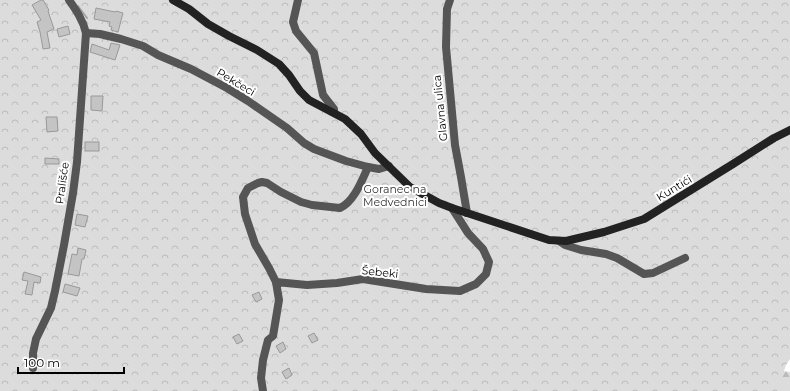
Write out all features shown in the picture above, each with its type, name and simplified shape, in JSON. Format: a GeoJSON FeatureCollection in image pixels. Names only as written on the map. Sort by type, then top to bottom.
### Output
{"type":"FeatureCollection","features":[{"type":"Feature","properties":{"kind":"street","name":"Prališće"},"geometry":{"type":"LineString","coordinates":[[33,368],[33,353],[36,338],[51,308],[55,291],[73,193],[77,162],[86,33],[77,11],[69,0]]}},
{"type":"Feature","properties":{"kind":"street"},"geometry":{"type":"LineString","coordinates":[[173,0],[189,9],[213,27],[257,50],[279,64],[309,100],[345,118],[362,134],[375,153],[410,187],[452,208]]}},
{"type":"Feature","properties":{"kind":"street"},"geometry":{"type":"LineString","coordinates":[[298,0],[293,22],[296,31],[314,53],[323,95],[334,109],[334,112]]}},
{"type":"Feature","properties":{"kind":"street","name":"Glavna ulica"},"geometry":{"type":"LineString","coordinates":[[450,0],[447,9],[446,47],[455,145],[467,213]]}},
{"type":"Feature","properties":{"kind":"street","name":"Pekčeci"},"geometry":{"type":"LineString","coordinates":[[86,33],[100,34],[143,46],[158,55],[191,69],[248,101],[287,128],[304,143],[314,148],[346,161],[368,167],[378,169],[389,166]]}},
{"type":"Feature","properties":{"kind":"street","name":"Kuntići"},"geometry":{"type":"LineString","coordinates":[[452,208],[549,240],[566,241],[604,232],[644,219],[774,138],[790,130]]}},
{"type":"Feature","properties":{"kind":"street"},"geometry":{"type":"LineString","coordinates":[[263,391],[261,378],[262,360],[268,340],[273,336],[279,300],[276,282],[255,244],[245,214],[243,198],[248,188],[262,182],[267,183],[301,202],[340,208],[349,202],[358,188],[368,167]]}},
{"type":"Feature","properties":{"kind":"street","name":"Šebeki"},"geometry":{"type":"LineString","coordinates":[[276,282],[307,285],[337,283],[363,279],[426,289],[460,291],[476,284],[486,274],[489,262],[483,249],[468,233],[452,208]]}},
{"type":"Feature","properties":{"kind":"street","name":"Kuntići"},"geometry":{"type":"LineString","coordinates":[[559,241],[565,245],[581,250],[606,254],[617,258],[644,274],[653,273],[685,258]]}},
{"type":"Feature","properties":{"kind":"green space","name":"Goranec na Medvednici"},"geometry":{"type":"Polygon","coordinates":[[[0,0],[790,0],[790,359],[786,365],[777,391],[0,391],[0,0]]]}},
{"type":"Feature","properties":{"kind":"green space"},"geometry":{"type":"Polygon","coordinates":[[[783,371],[790,372],[790,391],[771,391],[783,371]]]}},
{"type":"Feature","properties":{"kind":"building"},"geometry":{"type":"Polygon","coordinates":[[[43,0],[49,10],[48,11],[54,29],[47,32],[50,48],[43,49],[37,22],[41,20],[32,5],[43,0]]]}},
{"type":"Feature","properties":{"kind":"building"},"geometry":{"type":"Polygon","coordinates":[[[96,8],[123,13],[118,32],[111,30],[112,27],[109,26],[110,22],[94,19],[96,8]]]}},
{"type":"Feature","properties":{"kind":"building"},"geometry":{"type":"Polygon","coordinates":[[[68,26],[70,34],[59,37],[57,29],[68,26]]]}},
{"type":"Feature","properties":{"kind":"building"},"geometry":{"type":"Polygon","coordinates":[[[111,43],[120,45],[115,60],[90,52],[92,44],[109,50],[111,43]]]}},
{"type":"Feature","properties":{"kind":"building"},"geometry":{"type":"Polygon","coordinates":[[[91,96],[103,96],[102,111],[91,110],[91,96]]]}},
{"type":"Feature","properties":{"kind":"building"},"geometry":{"type":"Polygon","coordinates":[[[46,117],[57,117],[58,131],[47,132],[46,117]]]}},
{"type":"Feature","properties":{"kind":"building"},"geometry":{"type":"Polygon","coordinates":[[[85,142],[99,142],[99,151],[85,151],[85,142]]]}},
{"type":"Feature","properties":{"kind":"building"},"geometry":{"type":"Polygon","coordinates":[[[45,158],[59,159],[59,164],[45,164],[45,158]]]}},
{"type":"Feature","properties":{"kind":"building"},"geometry":{"type":"Polygon","coordinates":[[[77,214],[88,216],[85,227],[75,225],[77,214]]]}},
{"type":"Feature","properties":{"kind":"building"},"geometry":{"type":"Polygon","coordinates":[[[78,248],[86,250],[84,259],[82,259],[79,276],[68,274],[72,254],[77,255],[78,248]]]}},
{"type":"Feature","properties":{"kind":"building"},"geometry":{"type":"Polygon","coordinates":[[[24,272],[41,277],[40,283],[34,282],[32,295],[25,294],[28,281],[22,280],[24,272]]]}},
{"type":"Feature","properties":{"kind":"building"},"geometry":{"type":"Polygon","coordinates":[[[65,284],[80,288],[77,296],[63,292],[65,284]]]}},
{"type":"Feature","properties":{"kind":"building"},"geometry":{"type":"Polygon","coordinates":[[[259,292],[262,299],[256,302],[252,295],[259,292]]]}},
{"type":"Feature","properties":{"kind":"building"},"geometry":{"type":"Polygon","coordinates":[[[314,333],[318,340],[312,343],[308,336],[314,333]]]}},
{"type":"Feature","properties":{"kind":"building"},"geometry":{"type":"Polygon","coordinates":[[[239,334],[243,341],[237,344],[233,337],[239,334]]]}},
{"type":"Feature","properties":{"kind":"building"},"geometry":{"type":"Polygon","coordinates":[[[283,342],[286,349],[280,353],[276,346],[283,342]]]}},
{"type":"Feature","properties":{"kind":"building"},"geometry":{"type":"Polygon","coordinates":[[[289,368],[292,375],[286,379],[282,372],[289,368]]]}},
{"type":"Feature","properties":{"kind":"waterway"},"geometry":{"type":"LineString","coordinates":[[78,6],[87,18]]}}]}
